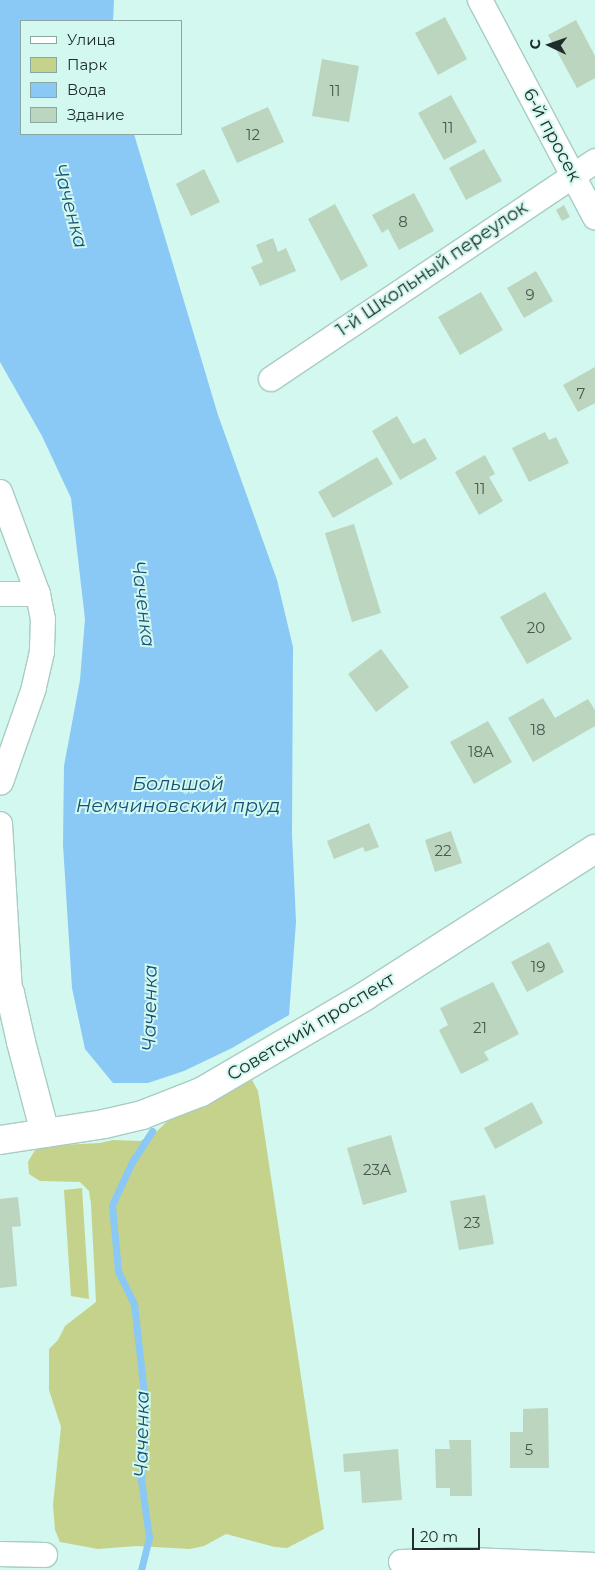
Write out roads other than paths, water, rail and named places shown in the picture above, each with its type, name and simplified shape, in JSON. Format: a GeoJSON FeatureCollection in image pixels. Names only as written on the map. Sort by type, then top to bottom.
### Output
{"type":"FeatureCollection","features":[{"type":"Feature","properties":{"kind":"street","name":"6-й просек"},"geometry":{"type":"LineString","coordinates":[[480,0],[595,217]]}},
{"type":"Feature","properties":{"kind":"street","name":"1-й Школьный переулок"},"geometry":{"type":"LineString","coordinates":[[270,379],[595,161]]}},
{"type":"Feature","properties":{"kind":"street"},"geometry":{"type":"LineString","coordinates":[[0,492],[38,594],[43,619],[42,652],[34,688],[1,782]]}},
{"type":"Feature","properties":{"kind":"street"},"geometry":{"type":"LineString","coordinates":[[0,594],[38,594]]}},
{"type":"Feature","properties":{"kind":"street"},"geometry":{"type":"LineString","coordinates":[[0,824],[5,993],[21,1042],[45,1133]]}},
{"type":"Feature","properties":{"kind":"street","name":"Советский проспект"},"geometry":{"type":"LineString","coordinates":[[0,1140],[104,1124],[142,1115],[201,1092],[358,1000],[595,849]]}},
{"type":"Feature","properties":{"kind":"street"},"geometry":{"type":"LineString","coordinates":[[0,1554],[45,1555]]}},
{"type":"Feature","properties":{"kind":"street"},"geometry":{"type":"LineString","coordinates":[[401,1562],[470,1560],[595,1564]]}},
{"type":"Feature","properties":{"kind":"water","name":"Большой Немчиновский пруд"},"geometry":{"type":"Polygon","coordinates":[[[0,0],[114,0],[113,20],[20,20],[20,135],[134,135],[218,415],[277,580],[293,647],[292,834],[296,922],[289,1015],[232,1048],[184,1071],[148,1083],[113,1083],[85,1049],[72,988],[63,845],[64,766],[80,680],[85,619],[71,498],[42,436],[0,362],[0,0]]]}},
{"type":"Feature","properties":{"kind":"waterway","name":"Чаченка"},"geometry":{"type":"LineString","coordinates":[[141,1570],[149,1537],[141,1480],[146,1412],[134,1304],[118,1271],[112,1205],[132,1162],[152,1131]]}}]}
